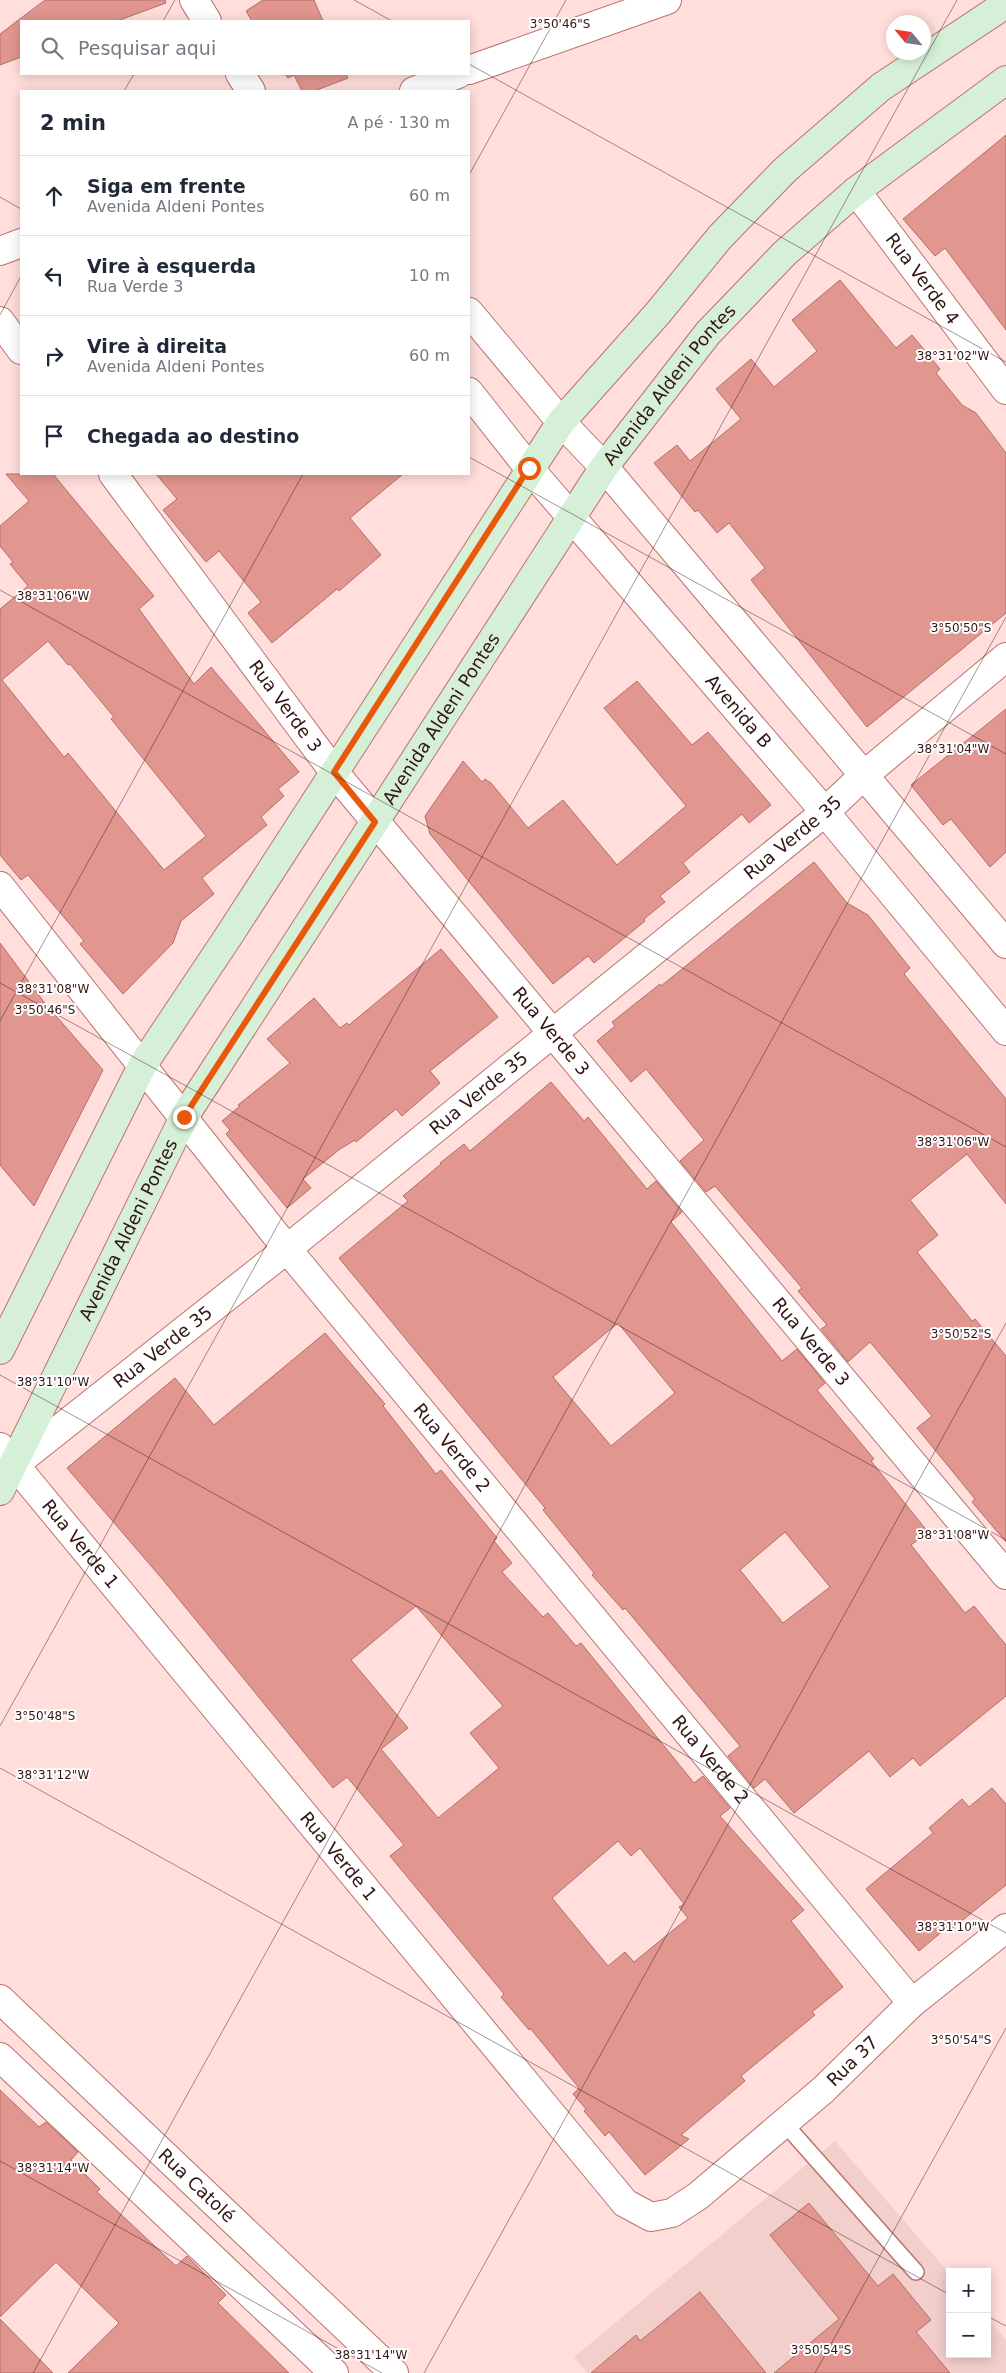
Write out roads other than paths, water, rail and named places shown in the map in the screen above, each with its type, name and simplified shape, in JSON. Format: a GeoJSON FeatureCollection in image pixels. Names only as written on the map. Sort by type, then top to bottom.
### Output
{"type":"FeatureCollection","features":[{"type":"Feature","properties":{"kind":"main road"},"geometry":{"type":"LineString","coordinates":[[0,1350],[142,1066],[228,937],[529,468],[561,422],[658,313],[720,237],[786,170],[881,87],[1006,4]]}},
{"type":"Feature","properties":{"kind":"main road","name":"Avenida Aldeni Pontes"},"geometry":{"type":"LineString","coordinates":[[0,1491],[7,1456],[184,1117],[604,467],[708,333],[785,253],[856,191],[1006,80]]}},
{"type":"Feature","properties":{"kind":"street"},"geometry":{"type":"LineString","coordinates":[[194,0],[206,20]]}},
{"type":"Feature","properties":{"kind":"street"},"geometry":{"type":"LineString","coordinates":[[470,70],[667,0]]}},
{"type":"Feature","properties":{"kind":"street"},"geometry":{"type":"LineString","coordinates":[[241,75],[250,90]]}},
{"type":"Feature","properties":{"kind":"street"},"geometry":{"type":"LineString","coordinates":[[417,90],[455,75]]}},
{"type":"Feature","properties":{"kind":"street","name":"Rua Verde 4"},"geometry":{"type":"LineString","coordinates":[[856,191],[1006,390]]}},
{"type":"Feature","properties":{"kind":"street"},"geometry":{"type":"LineString","coordinates":[[0,251],[20,243]]}},
{"type":"Feature","properties":{"kind":"street"},"geometry":{"type":"LineString","coordinates":[[470,313],[561,422],[604,467],[1006,944]]}},
{"type":"Feature","properties":{"kind":"street"},"geometry":{"type":"LineString","coordinates":[[0,322],[20,349]]}},
{"type":"Feature","properties":{"kind":"street","name":"Avenida B"},"geometry":{"type":"LineString","coordinates":[[470,393],[529,468],[826,812],[1006,1030]]}},
{"type":"Feature","properties":{"kind":"street","name":"Rua Verde 3"},"geometry":{"type":"LineString","coordinates":[[114,475],[334,772],[1006,1575]]}},
{"type":"Feature","properties":{"kind":"street","name":"Rua Verde 35"},"geometry":{"type":"LineString","coordinates":[[7,1456],[287,1249],[826,812],[863,776],[1006,657]]}},
{"type":"Feature","properties":{"kind":"street","name":"Rua Verde 2"},"geometry":{"type":"LineString","coordinates":[[0,886],[287,1249],[912,2003]]}},
{"type":"Feature","properties":{"kind":"street","name":"Rua Verde 1"},"geometry":{"type":"LineString","coordinates":[[7,1456],[625,2203],[651,2217],[672,2213],[698,2196]]}},
{"type":"Feature","properties":{"kind":"street","name":"Rua 37"},"geometry":{"type":"LineString","coordinates":[[698,2196],[824,2090],[912,2003],[1006,1928]]}},
{"type":"Feature","properties":{"kind":"street","name":"Rua Catolé"},"geometry":{"type":"LineString","coordinates":[[0,1999],[394,2373]]}},
{"type":"Feature","properties":{"kind":"street"},"geometry":{"type":"LineString","coordinates":[[0,2057],[334,2373]]}},
{"type":"Feature","properties":{"kind":"lane"},"geometry":{"type":"LineString","coordinates":[[784,2123],[916,2272]]}}]}
